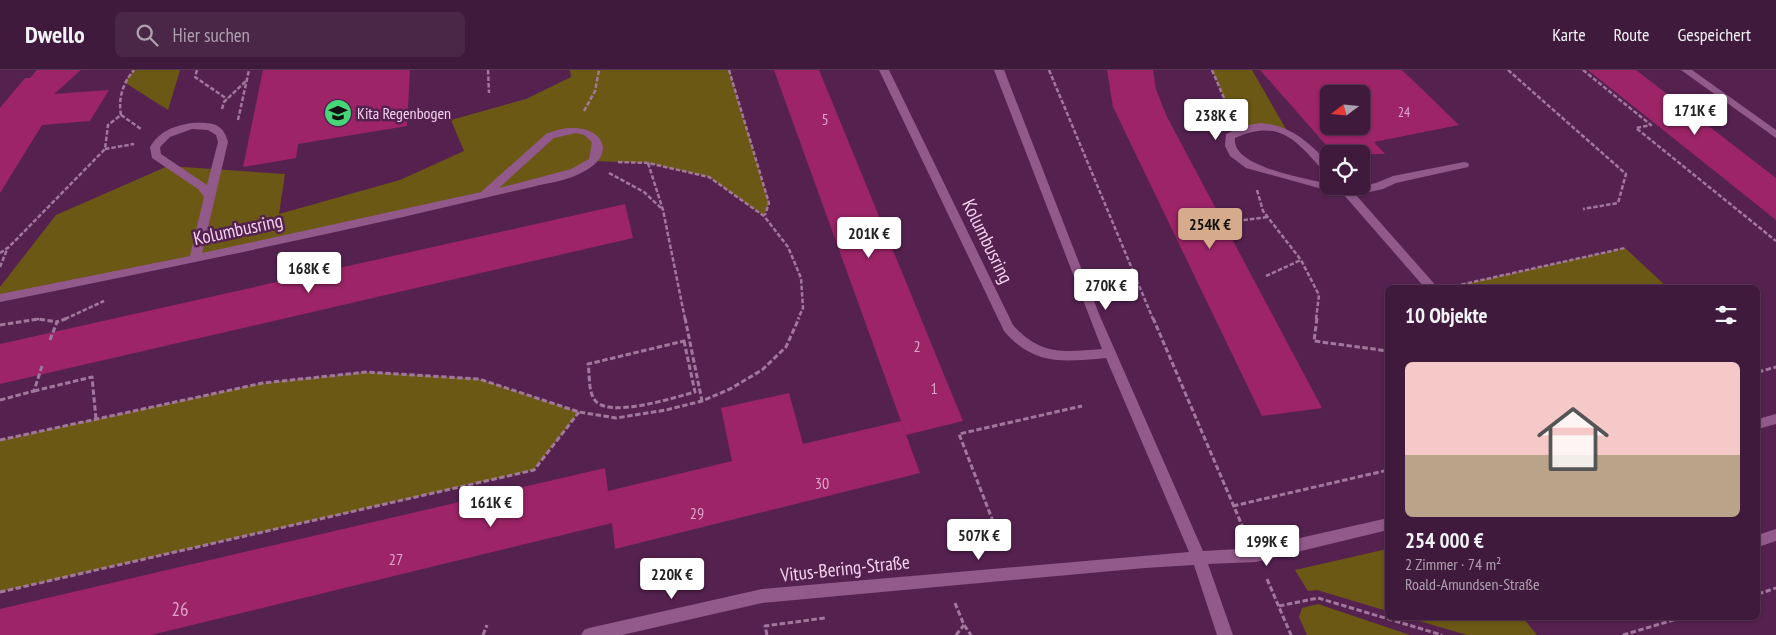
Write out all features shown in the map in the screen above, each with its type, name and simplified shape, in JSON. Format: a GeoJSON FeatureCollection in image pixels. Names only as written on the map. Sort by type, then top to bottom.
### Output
{"type":"FeatureCollection","features":[{"type":"Feature","properties":{"kind":"street","name":"Kolumbusring"},"geometry":{"type":"LineString","coordinates":[[884,70],[1008,328],[1018,342],[1039,354],[1064,356],[1110,353]]}},
{"type":"Feature","properties":{"kind":"street"},"geometry":{"type":"LineString","coordinates":[[999,70],[1093,314],[1199,558],[1225,635]]}},
{"type":"Feature","properties":{"kind":"street"},"geometry":{"type":"LineString","coordinates":[[1686,70],[1776,135]]}},
{"type":"Feature","properties":{"kind":"street"},"geometry":{"type":"LineString","coordinates":[[195,259],[210,197],[223,142],[221,134],[217,129],[196,126],[181,128],[168,133],[159,140],[155,147],[158,159],[202,186],[210,197]]}},
{"type":"Feature","properties":{"kind":"street"},"geometry":{"type":"LineString","coordinates":[[1320,161],[1302,140],[1288,131],[1272,127],[1257,127],[1238,131],[1230,136],[1228,143],[1232,152],[1239,160],[1250,166],[1320,184]]}},
{"type":"Feature","properties":{"kind":"street"},"geometry":{"type":"LineString","coordinates":[[570,130],[583,131],[594,136],[598,148],[593,160]]}},
{"type":"Feature","properties":{"kind":"street","name":"Kolumbusring"},"geometry":{"type":"LineString","coordinates":[[484,195],[544,140],[557,132],[570,130]]}},
{"type":"Feature","properties":{"kind":"street","name":"Kolumbusring"},"geometry":{"type":"LineString","coordinates":[[0,298],[195,259],[484,195],[575,172],[593,160]]}},
{"type":"Feature","properties":{"kind":"street"},"geometry":{"type":"LineString","coordinates":[[1370,187],[1379,186],[1393,180],[1464,165]]}},
{"type":"Feature","properties":{"kind":"street"},"geometry":{"type":"LineString","coordinates":[[1349,195],[1429,285]]}},
{"type":"Feature","properties":{"kind":"street"},"geometry":{"type":"LineString","coordinates":[[1760,423],[1776,419]]}},
{"type":"Feature","properties":{"kind":"street","name":"Vitus-Bering-Straße"},"geometry":{"type":"LineString","coordinates":[[589,635],[762,596],[941,579],[1256,555],[1385,525]]}},
{"type":"Feature","properties":{"kind":"street"},"geometry":{"type":"LineString","coordinates":[[1760,540],[1776,535]]}},
{"type":"Feature","properties":{"kind":"path"},"geometry":{"type":"LineString","coordinates":[[0,253],[9,247],[105,149],[108,125],[120,115],[119,107],[124,82],[134,70]]}},
{"type":"Feature","properties":{"kind":"path"},"geometry":{"type":"LineString","coordinates":[[197,70],[195,77],[227,99]]}},
{"type":"Feature","properties":{"kind":"path"},"geometry":{"type":"LineString","coordinates":[[223,142],[240,118],[250,70]]}},
{"type":"Feature","properties":{"kind":"path"},"geometry":{"type":"LineString","coordinates":[[488,70],[489,93]]}},
{"type":"Feature","properties":{"kind":"path"},"geometry":{"type":"LineString","coordinates":[[570,130],[578,123],[595,91],[599,70]]}},
{"type":"Feature","properties":{"kind":"path"},"geometry":{"type":"LineString","coordinates":[[729,70],[769,203],[764,216]]}},
{"type":"Feature","properties":{"kind":"path"},"geometry":{"type":"LineString","coordinates":[[1049,70],[1233,506],[1291,635]]}},
{"type":"Feature","properties":{"kind":"path"},"geometry":{"type":"LineString","coordinates":[[1212,70],[1238,131]]}},
{"type":"Feature","properties":{"kind":"path"},"geometry":{"type":"LineString","coordinates":[[1508,70],[1626,174],[1618,203],[1583,209]]}},
{"type":"Feature","properties":{"kind":"path"},"geometry":{"type":"LineString","coordinates":[[1583,70],[1651,125],[1636,128],[1776,241]]}},
{"type":"Feature","properties":{"kind":"path"},"geometry":{"type":"LineString","coordinates":[[228,113],[222,112],[224,102],[247,80]]}},
{"type":"Feature","properties":{"kind":"path"},"geometry":{"type":"LineString","coordinates":[[233,114],[240,118]]}},
{"type":"Feature","properties":{"kind":"path"},"geometry":{"type":"LineString","coordinates":[[0,440],[263,382],[367,372],[479,379],[579,412],[616,418],[666,410],[702,401],[730,389],[762,370],[786,347],[804,308],[801,278],[788,247],[764,216],[709,177],[648,163],[593,160]]}},
{"type":"Feature","properties":{"kind":"path"},"geometry":{"type":"LineString","coordinates":[[593,160],[610,174],[646,192],[655,199],[663,210]]}},
{"type":"Feature","properties":{"kind":"path"},"geometry":{"type":"LineString","coordinates":[[648,163],[663,210],[702,401]]}},
{"type":"Feature","properties":{"kind":"path"},"geometry":{"type":"LineString","coordinates":[[1250,166],[1263,211],[1301,260],[1319,294],[1314,341],[1385,351]]}},
{"type":"Feature","properties":{"kind":"path"},"geometry":{"type":"LineString","coordinates":[[1237,221],[1268,217]]}},
{"type":"Feature","properties":{"kind":"path"},"geometry":{"type":"LineString","coordinates":[[0,267],[9,247]]}},
{"type":"Feature","properties":{"kind":"path"},"geometry":{"type":"LineString","coordinates":[[1459,285],[1624,248]]}},
{"type":"Feature","properties":{"kind":"path"},"geometry":{"type":"LineString","coordinates":[[1266,276],[1301,260]]}},
{"type":"Feature","properties":{"kind":"path"},"geometry":{"type":"LineString","coordinates":[[0,325],[38,319],[57,322]]}},
{"type":"Feature","properties":{"kind":"path"},"geometry":{"type":"LineString","coordinates":[[684,341],[695,392],[652,403],[612,409],[602,408],[594,400],[588,364],[684,341]]}},
{"type":"Feature","properties":{"kind":"path"},"geometry":{"type":"LineString","coordinates":[[34,391],[42,366]]}},
{"type":"Feature","properties":{"kind":"path"},"geometry":{"type":"LineString","coordinates":[[1760,371],[1776,366]]}},
{"type":"Feature","properties":{"kind":"path"},"geometry":{"type":"LineString","coordinates":[[0,400],[92,377],[96,419]]}},
{"type":"Feature","properties":{"kind":"path"},"geometry":{"type":"LineString","coordinates":[[999,545],[993,522],[959,434],[1082,406]]}},
{"type":"Feature","properties":{"kind":"path"},"geometry":{"type":"LineString","coordinates":[[0,592],[534,470],[579,412]]}},
{"type":"Feature","properties":{"kind":"path"},"geometry":{"type":"LineString","coordinates":[[1233,506],[1385,471]]}},
{"type":"Feature","properties":{"kind":"path"},"geometry":{"type":"LineString","coordinates":[[1760,593],[1776,588]]}},
{"type":"Feature","properties":{"kind":"path"},"geometry":{"type":"LineString","coordinates":[[1279,606],[1318,598],[1385,618]]}},
{"type":"Feature","properties":{"kind":"path"},"geometry":{"type":"LineString","coordinates":[[955,602],[964,625],[971,635]]}},
{"type":"Feature","properties":{"kind":"path"},"geometry":{"type":"LineString","coordinates":[[1392,620],[1442,635]]}},
{"type":"Feature","properties":{"kind":"path"},"geometry":{"type":"LineString","coordinates":[[1623,635],[1673,620]]}},
{"type":"Feature","properties":{"kind":"path"},"geometry":{"type":"LineString","coordinates":[[483,635],[487,625]]}},
{"type":"Feature","properties":{"kind":"path"},"geometry":{"type":"LineString","coordinates":[[956,635],[964,625]]}},
{"type":"Feature","properties":{"kind":"path"},"geometry":{"type":"LineString","coordinates":[[765,626],[767,635]]}},
{"type":"Feature","properties":{"kind":"shaded area"},"geometry":{"type":"Polygon","coordinates":[[[134,70],[180,70],[168,110],[124,82],[134,70]]]}},
{"type":"Feature","properties":{"kind":"shaded area"},"geometry":{"type":"Polygon","coordinates":[[[570,70],[729,70],[769,203],[764,216],[709,177],[648,163],[593,161],[575,172],[0,298],[0,287],[56,215],[168,166],[285,174],[279,214],[400,180],[464,151],[451,120],[526,99],[571,77],[570,70]]]}},
{"type":"Feature","properties":{"kind":"shaded area"},"geometry":{"type":"Polygon","coordinates":[[[1212,70],[1252,70],[1287,131],[1272,127],[1238,131],[1212,70]]]}},
{"type":"Feature","properties":{"kind":"shaded area"},"geometry":{"type":"Polygon","coordinates":[[[1625,248],[1665,285],[1459,285],[1625,248]]]}},
{"type":"Feature","properties":{"kind":"shaded area"},"geometry":{"type":"Polygon","coordinates":[[[367,372],[479,379],[579,412],[534,470],[0,592],[0,440],[263,383],[367,372]]]}},
{"type":"Feature","properties":{"kind":"shaded area"},"geometry":{"type":"Polygon","coordinates":[[[1385,549],[1385,610],[1317,590],[1308,591],[1295,570],[1385,549]]]}},
{"type":"Feature","properties":{"kind":"shaded area"},"geometry":{"type":"Polygon","coordinates":[[[1318,604],[1410,635],[1307,635],[1299,617],[1302,608],[1318,604]]]}},
{"type":"Feature","properties":{"kind":"shaded area"},"geometry":{"type":"Polygon","coordinates":[[[1416,620],[1525,620],[1537,635],[1467,635],[1416,620]]]}},
{"type":"Feature","properties":{"kind":"building"},"geometry":{"type":"Polygon","coordinates":[[[37,70],[81,70],[54,94],[109,90],[90,121],[42,125],[0,193],[0,108],[25,78],[30,78],[37,70]]]}},
{"type":"Feature","properties":{"kind":"building","name":"Kita Regenbogen"},"geometry":{"type":"Polygon","coordinates":[[[263,70],[410,70],[407,126],[298,144],[296,158],[243,167],[263,70]]]}},
{"type":"Feature","properties":{"kind":"building"},"geometry":{"type":"Polygon","coordinates":[[[774,70],[819,70],[963,421],[906,435],[774,70]]]}},
{"type":"Feature","properties":{"kind":"building"},"geometry":{"type":"Polygon","coordinates":[[[1107,70],[1153,70],[1156,89],[1166,115],[1322,408],[1262,416],[1113,107],[1107,70]]]}},
{"type":"Feature","properties":{"kind":"building"},"geometry":{"type":"Polygon","coordinates":[[[1260,70],[1402,70],[1459,125],[1374,142],[1385,154],[1370,154],[1370,145],[1326,145],[1260,70]]]}},
{"type":"Feature","properties":{"kind":"building"},"geometry":{"type":"Polygon","coordinates":[[[1588,70],[1636,70],[1776,178],[1776,220],[1588,70]]]}},
{"type":"Feature","properties":{"kind":"building"},"geometry":{"type":"Polygon","coordinates":[[[625,204],[633,238],[0,384],[0,344],[625,204]]]}},
{"type":"Feature","properties":{"kind":"building"},"geometry":{"type":"Polygon","coordinates":[[[789,393],[803,444],[901,421],[920,473],[615,549],[612,523],[151,635],[0,635],[0,609],[605,468],[608,491],[732,461],[721,408],[789,393]]]}},
{"type":"Feature","properties":{"kind":"place","name":"Kita Regenbogen"},"geometry":{"type":"Point","coordinates":[338,113]}}]}
